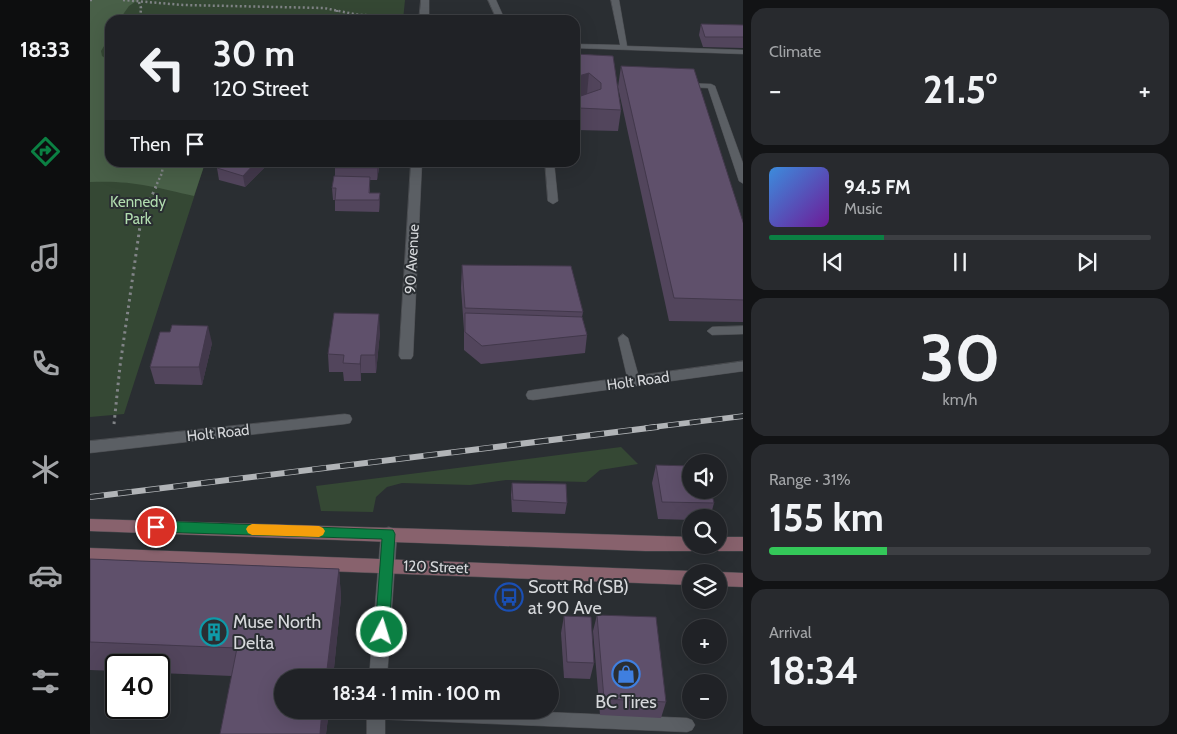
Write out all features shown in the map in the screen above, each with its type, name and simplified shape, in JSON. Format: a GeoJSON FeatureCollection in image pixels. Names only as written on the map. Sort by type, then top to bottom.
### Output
{"type":"FeatureCollection","features":[{"type":"Feature","properties":{"kind":"main road","name":"120 Street"},"geometry":{"type":"LineString","coordinates":[[90,525],[682,544]]}},
{"type":"Feature","properties":{"kind":"main road"},"geometry":{"type":"LineString","coordinates":[[727,544],[743,544]]}},
{"type":"Feature","properties":{"kind":"main road","name":"120 Street"},"geometry":{"type":"LineString","coordinates":[[90,555],[682,578]]}},
{"type":"Feature","properties":{"kind":"main road"},"geometry":{"type":"LineString","coordinates":[[727,579],[743,580]]}},
{"type":"Feature","properties":{"kind":"street"},"geometry":{"type":"LineString","coordinates":[[424,15],[425,0]]}},
{"type":"Feature","properties":{"kind":"street","name":"90 Avenue"},"geometry":{"type":"LineString","coordinates":[[406,356],[417,167]]}},
{"type":"Feature","properties":{"kind":"street","name":"Holt Road"},"geometry":{"type":"LineString","coordinates":[[532,395],[743,366]]}},
{"type":"Feature","properties":{"kind":"street","name":"Holt Road"},"geometry":{"type":"LineString","coordinates":[[90,447],[346,419]]}},
{"type":"Feature","properties":{"kind":"street"},"geometry":{"type":"LineString","coordinates":[[379,669],[388,534]]}},
{"type":"Feature","properties":{"kind":"street"},"geometry":{"type":"LineString","coordinates":[[376,719],[376,734]]}},
{"type":"Feature","properties":{"kind":"lane"},"geometry":{"type":"LineString","coordinates":[[492,0],[499,15]]}},
{"type":"Feature","properties":{"kind":"lane"},"geometry":{"type":"LineString","coordinates":[[615,0],[624,48]]}},
{"type":"Feature","properties":{"kind":"lane"},"geometry":{"type":"LineString","coordinates":[[580,46],[743,52]]}},
{"type":"Feature","properties":{"kind":"lane"},"geometry":{"type":"LineString","coordinates":[[675,85],[711,86],[743,181]]}},
{"type":"Feature","properties":{"kind":"lane"},"geometry":{"type":"LineString","coordinates":[[550,167],[553,201]]}},
{"type":"Feature","properties":{"kind":"lane"},"geometry":{"type":"LineString","coordinates":[[712,331],[743,330]]}},
{"type":"Feature","properties":{"kind":"lane"},"geometry":{"type":"LineString","coordinates":[[623,338],[634,381]]}},
{"type":"Feature","properties":{"kind":"lane"},"geometry":{"type":"LineString","coordinates":[[554,719],[687,725]]}},
{"type":"Feature","properties":{"kind":"path"},"geometry":{"type":"LineString","coordinates":[[123,0],[183,5],[324,8],[359,15]]}},
{"type":"Feature","properties":{"kind":"path"},"geometry":{"type":"LineString","coordinates":[[138,1],[141,8],[140,15]]}},
{"type":"Feature","properties":{"kind":"path"},"geometry":{"type":"LineString","coordinates":[[337,15],[338,10]]}},
{"type":"Feature","properties":{"kind":"path"},"geometry":{"type":"LineString","coordinates":[[114,424],[121,357],[141,219],[162,173],[163,167]]}},
{"type":"Feature","properties":{"kind":"green space","name":"Kennedy Park"},"geometry":{"type":"Polygon","coordinates":[[[90,0],[405,0],[404,15],[105,15],[105,167],[204,167],[124,414],[90,417],[90,0]]]}},
{"type":"Feature","properties":{"kind":"green space"},"geometry":{"type":"Polygon","coordinates":[[[90,0],[138,0],[129,6],[123,15],[105,15],[105,44],[101,51],[102,56],[105,58],[105,167],[204,167],[194,196],[131,183],[90,182],[90,0]]]}},
{"type":"Feature","properties":{"kind":"green space"},"geometry":{"type":"Polygon","coordinates":[[[621,447],[638,464],[600,470],[586,482],[506,480],[470,485],[402,483],[387,487],[376,497],[373,512],[321,511],[316,486],[621,447]]]}},
{"type":"Feature","properties":{"kind":"building"},"geometry":{"type":"Polygon","coordinates":[[[701,24],[743,25],[743,37],[705,37],[701,24]]]}},
{"type":"Feature","properties":{"kind":"building"},"geometry":{"type":"Polygon","coordinates":[[[580,54],[613,56],[621,110],[580,108],[580,96],[601,89],[601,83],[589,73],[580,76],[580,54]]]}},
{"type":"Feature","properties":{"kind":"building"},"geometry":{"type":"Polygon","coordinates":[[[621,66],[694,69],[743,222],[743,300],[674,298],[621,66]]]}},
{"type":"Feature","properties":{"kind":"building"},"geometry":{"type":"Polygon","coordinates":[[[218,167],[251,167],[243,176],[218,167]]]}},
{"type":"Feature","properties":{"kind":"building"},"geometry":{"type":"Polygon","coordinates":[[[335,167],[377,167],[377,168],[335,167]]]}},
{"type":"Feature","properties":{"kind":"building"},"geometry":{"type":"Polygon","coordinates":[[[334,176],[370,177],[369,193],[380,193],[379,200],[335,200],[336,188],[332,188],[334,176]]]}},
{"type":"Feature","properties":{"kind":"building"},"geometry":{"type":"Polygon","coordinates":[[[462,265],[571,266],[583,312],[465,308],[462,265]]]}},
{"type":"Feature","properties":{"kind":"building"},"geometry":{"type":"Polygon","coordinates":[[[334,313],[379,314],[375,355],[361,355],[360,364],[343,363],[344,355],[328,354],[334,313]]]}},
{"type":"Feature","properties":{"kind":"building"},"geometry":{"type":"Polygon","coordinates":[[[465,313],[582,317],[587,335],[482,346],[465,332],[465,313]]]}},
{"type":"Feature","properties":{"kind":"building"},"geometry":{"type":"Polygon","coordinates":[[[172,325],[208,326],[199,367],[150,367],[160,332],[170,332],[172,325]]]}},
{"type":"Feature","properties":{"kind":"building"},"geometry":{"type":"Polygon","coordinates":[[[656,465],[682,466],[682,499],[713,499],[714,503],[662,502],[656,465]]]}},
{"type":"Feature","properties":{"kind":"building"},"geometry":{"type":"Polygon","coordinates":[[[512,483],[566,484],[567,503],[513,500],[512,483]]]}},
{"type":"Feature","properties":{"kind":"building","name":"Muse North Delta"},"geometry":{"type":"Polygon","coordinates":[[[90,559],[339,569],[327,669],[274,669],[274,719],[321,719],[320,734],[220,734],[237,648],[90,642],[90,559]]]}},
{"type":"Feature","properties":{"kind":"building","name":"BC Tires"},"geometry":{"type":"Polygon","coordinates":[[[597,615],[656,617],[666,702],[604,699],[597,615]]]}},
{"type":"Feature","properties":{"kind":"building"},"geometry":{"type":"Polygon","coordinates":[[[564,616],[591,617],[594,663],[567,662],[564,616]]]}},
{"type":"Feature","properties":{"kind":"railway"},"geometry":{"type":"LineString","coordinates":[[646,428],[743,416]]}},
{"type":"Feature","properties":{"kind":"railway"},"geometry":{"type":"LineString","coordinates":[[90,497],[657,427]]}},
{"type":"Feature","properties":{"kind":"slow traffic"},"geometry":{"type":"LineString","coordinates":[[252,529],[319,531]]}},
{"type":"Feature","properties":{"kind":"place","name":"Scott Rd (SB) at 90 Ave"},"geometry":{"type":"Point","coordinates":[509,597]}},
{"type":"Feature","properties":{"kind":"place","name":"Muse North Delta"},"geometry":{"type":"Point","coordinates":[214,632]}},
{"type":"Feature","properties":{"kind":"place","name":"BC Tires"},"geometry":{"type":"Point","coordinates":[626,674]}},
{"type":"Feature","properties":{"kind":"route"},"geometry":{"type":"LineString","coordinates":[[156,527],[388,534],[382,632]]}}]}
